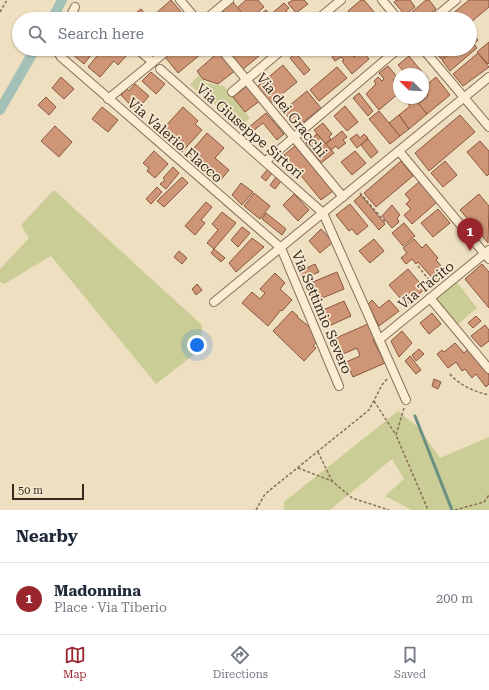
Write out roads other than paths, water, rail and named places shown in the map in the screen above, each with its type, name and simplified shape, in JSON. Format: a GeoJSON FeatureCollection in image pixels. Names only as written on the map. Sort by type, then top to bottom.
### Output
{"type":"FeatureCollection","features":[{"type":"Feature","properties":{"kind":"street"},"geometry":{"type":"LineString","coordinates":[[180,0],[190,12]]}},
{"type":"Feature","properties":{"kind":"street"},"geometry":{"type":"LineString","coordinates":[[214,12],[229,0]]}},
{"type":"Feature","properties":{"kind":"street"},"geometry":{"type":"LineString","coordinates":[[326,12],[341,0]]}},
{"type":"Feature","properties":{"kind":"street"},"geometry":{"type":"LineString","coordinates":[[382,0],[392,12]]}},
{"type":"Feature","properties":{"kind":"street"},"geometry":{"type":"LineString","coordinates":[[441,12],[456,0]]}},
{"type":"Feature","properties":{"kind":"street"},"geometry":{"type":"LineString","coordinates":[[72,12],[75,7]]}},
{"type":"Feature","properties":{"kind":"street","name":"Via Valerio Flacco"},"geometry":{"type":"LineString","coordinates":[[60,56],[280,248]]}},
{"type":"Feature","properties":{"kind":"street"},"geometry":{"type":"LineString","coordinates":[[146,56],[153,62]]}},
{"type":"Feature","properties":{"kind":"street"},"geometry":{"type":"LineString","coordinates":[[108,99],[160,56]]}},
{"type":"Feature","properties":{"kind":"street","name":"Via dei Gracchi"},"geometry":{"type":"LineString","coordinates":[[227,56],[342,197]]}},
{"type":"Feature","properties":{"kind":"street"},"geometry":{"type":"LineString","coordinates":[[232,92],[275,56]]}},
{"type":"Feature","properties":{"kind":"street"},"geometry":{"type":"LineString","coordinates":[[266,161],[390,56]]}},
{"type":"Feature","properties":{"kind":"street"},"geometry":{"type":"LineString","coordinates":[[429,56],[489,127]]}},
{"type":"Feature","properties":{"kind":"street","name":"Via Giuseppe Sirtori"},"geometry":{"type":"LineString","coordinates":[[160,69],[266,161],[323,213]]}},
{"type":"Feature","properties":{"kind":"street"},"geometry":{"type":"LineString","coordinates":[[214,302],[489,77]]}},
{"type":"Feature","properties":{"kind":"street"},"geometry":{"type":"LineString","coordinates":[[399,151],[488,254]]}},
{"type":"Feature","properties":{"kind":"street"},"geometry":{"type":"LineString","coordinates":[[323,213],[406,400]]}},
{"type":"Feature","properties":{"kind":"street","name":"Via Settimio Severo"},"geometry":{"type":"LineString","coordinates":[[280,248],[339,386]]}},
{"type":"Feature","properties":{"kind":"street","name":"Via Tacito"},"geometry":{"type":"LineString","coordinates":[[380,339],[430,298],[488,254]]}},
{"type":"Feature","properties":{"kind":"street"},"geometry":{"type":"LineString","coordinates":[[430,298],[489,369]]}},
{"type":"Feature","properties":{"kind":"waterway"},"geometry":{"type":"LineString","coordinates":[[56,12],[62,0]]}},
{"type":"Feature","properties":{"kind":"waterway"},"geometry":{"type":"LineString","coordinates":[[0,110],[31,56]]}},
{"type":"Feature","properties":{"kind":"waterway"},"geometry":{"type":"LineString","coordinates":[[415,416],[452,510]]}},
{"type":"Feature","properties":{"kind":"place","name":"Madonnina"},"geometry":{"type":"Point","coordinates":[470,251]}}]}
